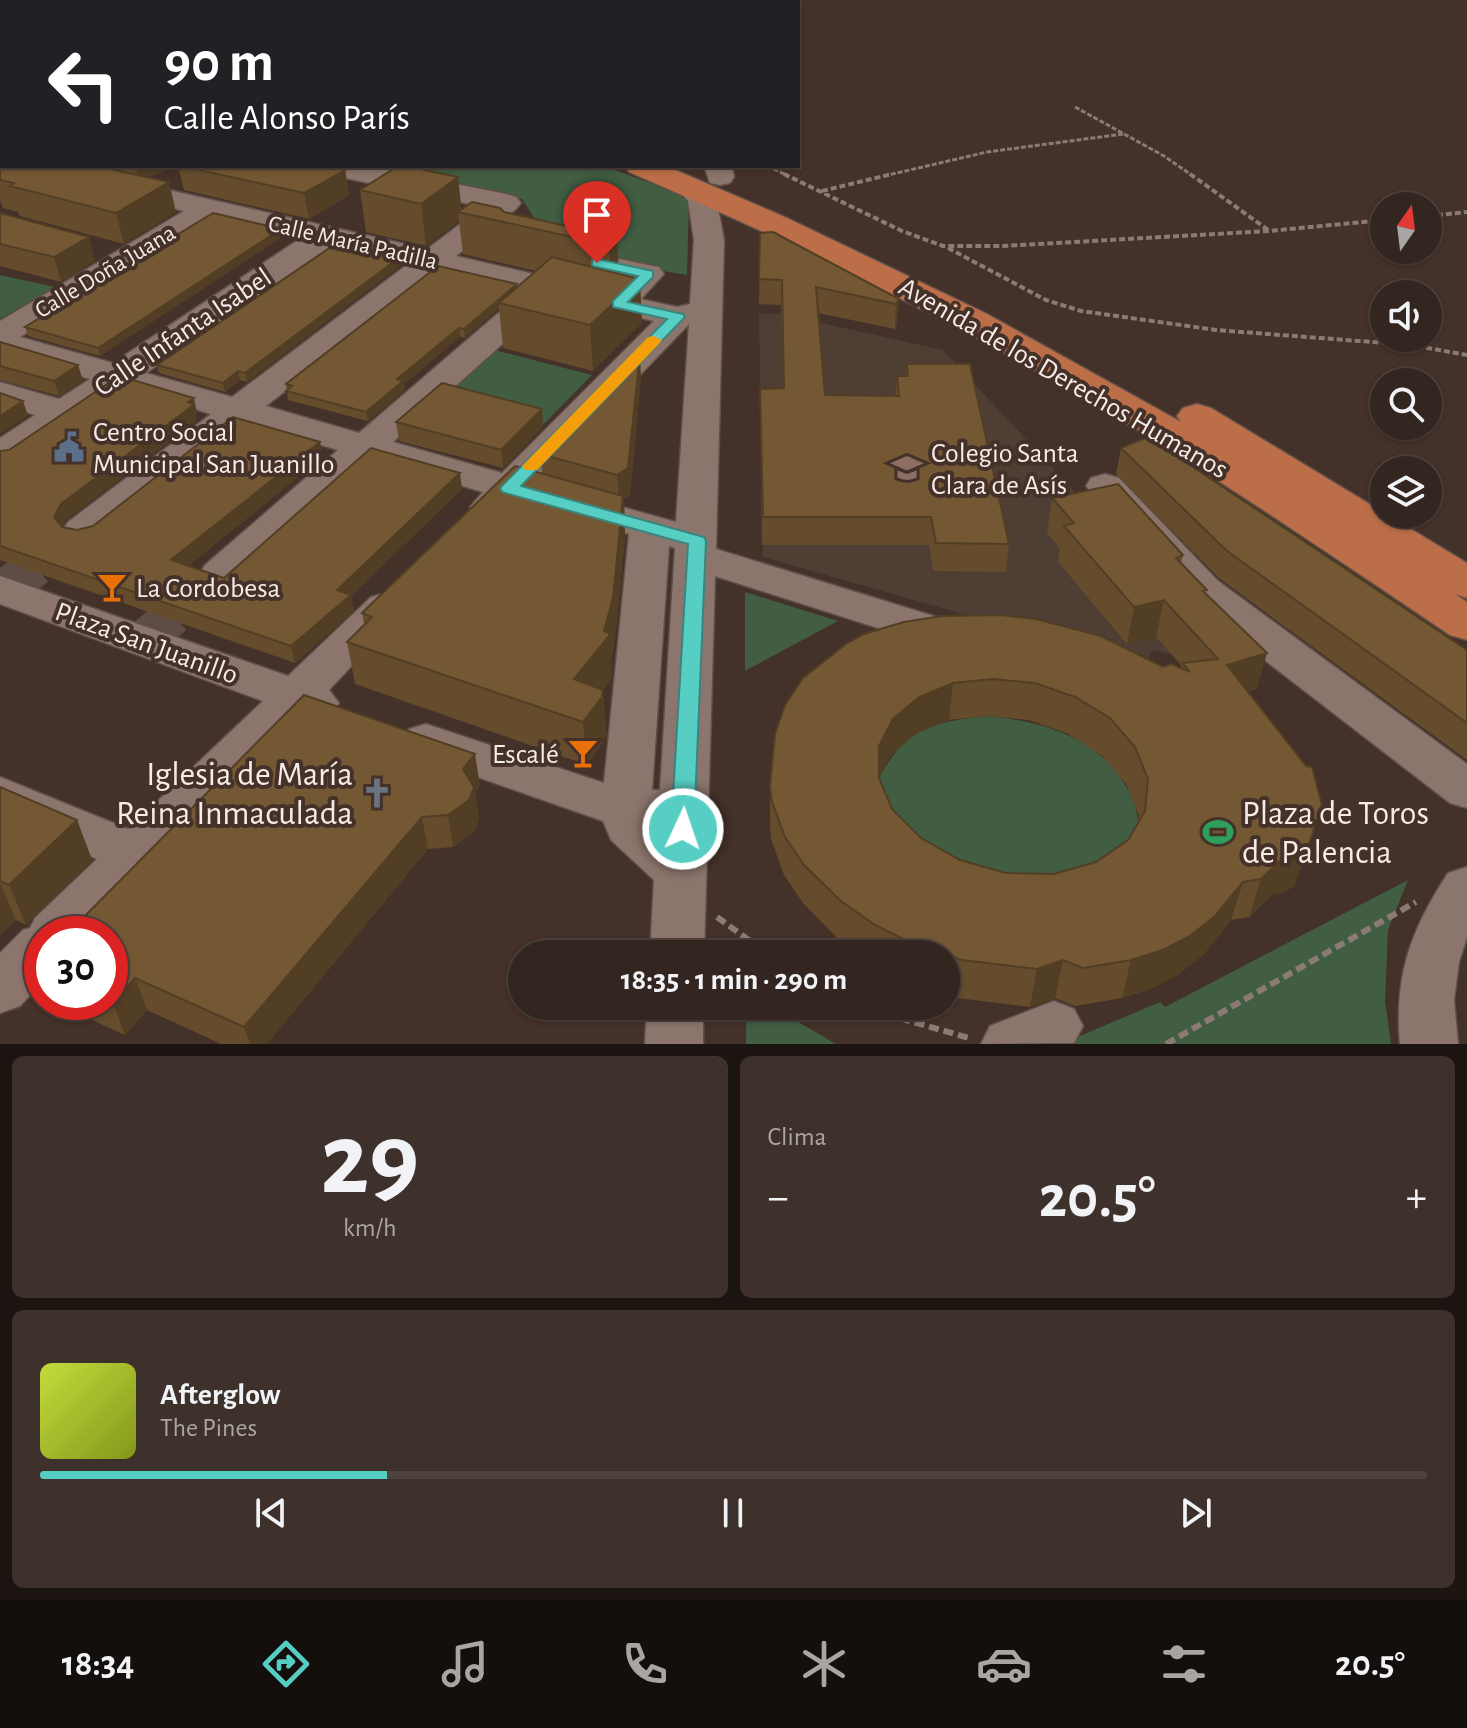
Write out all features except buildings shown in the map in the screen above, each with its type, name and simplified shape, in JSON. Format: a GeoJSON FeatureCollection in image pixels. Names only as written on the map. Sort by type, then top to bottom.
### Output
{"type":"FeatureCollection","features":[{"type":"Feature","properties":{"kind":"main road","name":"Avenida de los Derechos Humanos"},"geometry":{"type":"LineString","coordinates":[[656,168],[705,174],[919,267],[1129,376],[1249,446],[1467,583]]}},
{"type":"Feature","properties":{"kind":"main road","name":"Avenida de los Derechos Humanos"},"geometry":{"type":"LineString","coordinates":[[705,174],[762,219],[898,282],[1165,430],[1467,624]]}},
{"type":"Feature","properties":{"kind":"street"},"geometry":{"type":"LineString","coordinates":[[0,175],[23,168]]}},
{"type":"Feature","properties":{"kind":"street","name":"Calle María Padilla"},"geometry":{"type":"LineString","coordinates":[[38,168],[618,304],[692,314]]}},
{"type":"Feature","properties":{"kind":"street"},"geometry":{"type":"LineString","coordinates":[[82,531],[506,203],[336,168]]}},
{"type":"Feature","properties":{"kind":"street"},"geometry":{"type":"LineString","coordinates":[[677,940],[696,549],[692,314],[709,229],[702,199],[705,174]]}},
{"type":"Feature","properties":{"kind":"street"},"geometry":{"type":"LineString","coordinates":[[143,192],[191,175]]}},
{"type":"Feature","properties":{"kind":"street","name":"Calle Doña Juana"},"geometry":{"type":"LineString","coordinates":[[0,335],[210,208]]}},
{"type":"Feature","properties":{"kind":"street"},"geometry":{"type":"LineString","coordinates":[[709,229],[722,221],[762,219]]}},
{"type":"Feature","properties":{"kind":"street","name":"Calle Infanta Isabel"},"geometry":{"type":"LineString","coordinates":[[0,455],[325,236]]}},
{"type":"Feature","properties":{"kind":"street"},"geometry":{"type":"LineString","coordinates":[[90,247],[128,257]]}},
{"type":"Feature","properties":{"kind":"street"},"geometry":{"type":"LineString","coordinates":[[534,250],[648,274],[618,304]]}},
{"type":"Feature","properties":{"kind":"street"},"geometry":{"type":"LineString","coordinates":[[220,574],[547,288]]}},
{"type":"Feature","properties":{"kind":"street"},"geometry":{"type":"LineString","coordinates":[[461,535],[692,314]]}},
{"type":"Feature","properties":{"kind":"street"},"geometry":{"type":"LineString","coordinates":[[0,342],[650,527],[696,549],[950,636]]}},
{"type":"Feature","properties":{"kind":"street"},"geometry":{"type":"LineString","coordinates":[[0,393],[62,411]]}},
{"type":"Feature","properties":{"kind":"street"},"geometry":{"type":"LineString","coordinates":[[1105,486],[1203,591],[1467,790]]}},
{"type":"Feature","properties":{"kind":"street"},"geometry":{"type":"LineString","coordinates":[[650,527],[626,810],[629,826],[679,880]]}},
{"type":"Feature","properties":{"kind":"street"},"geometry":{"type":"LineString","coordinates":[[72,916],[417,577]]}},
{"type":"Feature","properties":{"kind":"street","name":"Plaza San Juanillo"},"geometry":{"type":"LineString","coordinates":[[0,589],[295,696],[626,810]]}},
{"type":"Feature","properties":{"kind":"street"},"geometry":{"type":"LineString","coordinates":[[0,795],[134,853]]}},
{"type":"Feature","properties":{"kind":"street"},"geometry":{"type":"LineString","coordinates":[[626,810],[684,807]]}},
{"type":"Feature","properties":{"kind":"street"},"geometry":{"type":"LineString","coordinates":[[1429,1044],[1425,986],[1432,956],[1441,928],[1467,888]]}},
{"type":"Feature","properties":{"kind":"street"},"geometry":{"type":"LineString","coordinates":[[0,989],[24,964]]}},
{"type":"Feature","properties":{"kind":"street"},"geometry":{"type":"LineString","coordinates":[[674,1044],[675,1020]]}},
{"type":"Feature","properties":{"kind":"path"},"geometry":{"type":"LineString","coordinates":[[1075,107],[1164,156],[1269,231]]}},
{"type":"Feature","properties":{"kind":"path"},"geometry":{"type":"LineString","coordinates":[[821,191],[987,152],[1123,134]]}},
{"type":"Feature","properties":{"kind":"path"},"geometry":{"type":"LineString","coordinates":[[771,168],[902,231],[943,246],[1046,300],[1081,311],[1216,330],[1411,345],[1467,355]]}},
{"type":"Feature","properties":{"kind":"path"},"geometry":{"type":"LineString","coordinates":[[1442,215],[1467,212]]}},
{"type":"Feature","properties":{"kind":"path"},"geometry":{"type":"LineString","coordinates":[[943,246],[1003,246],[1269,231],[1370,221]]}},
{"type":"Feature","properties":{"kind":"path"},"geometry":{"type":"LineString","coordinates":[[679,880],[751,940]]}},
{"type":"Feature","properties":{"kind":"path"},"geometry":{"type":"LineString","coordinates":[[1166,1044],[1414,903],[1467,888]]}},
{"type":"Feature","properties":{"kind":"path"},"geometry":{"type":"LineString","coordinates":[[927,1020],[1013,1037]]}},
{"type":"Feature","properties":{"kind":"shaded area","name":"Colegio Santa Clara de Asís"},"geometry":{"type":"Polygon","coordinates":[[[759,314],[781,314],[943,350],[1102,521],[1174,655],[1153,650],[1145,666],[763,557],[759,314]]]}},
{"type":"Feature","properties":{"kind":"green space"},"geometry":{"type":"Polygon","coordinates":[[[401,168],[610,168],[689,198],[687,275],[557,254],[522,199],[401,168]]]}},
{"type":"Feature","properties":{"kind":"green space"},"geometry":{"type":"Polygon","coordinates":[[[0,275],[55,287],[0,319],[0,275]]]}},
{"type":"Feature","properties":{"kind":"green space"},"geometry":{"type":"Polygon","coordinates":[[[490,349],[592,375],[543,425],[433,394],[490,349]]]}},
{"type":"Feature","properties":{"kind":"green space"},"geometry":{"type":"Polygon","coordinates":[[[745,592],[838,621],[745,671],[745,592]]]}},
{"type":"Feature","properties":{"kind":"green space"},"geometry":{"type":"Polygon","coordinates":[[[988,716],[1033,723],[1054,730],[1074,738],[1110,764],[1134,803],[1139,833],[1132,858],[1119,878],[917,876],[876,784],[897,751],[920,732],[950,721],[988,716]]]}},
{"type":"Feature","properties":{"kind":"green space"},"geometry":{"type":"Polygon","coordinates":[[[1408,880],[1388,930],[1385,1001],[1391,1044],[1061,1044],[1160,1002],[1165,1007],[1408,880]]]}},
{"type":"Feature","properties":{"kind":"green space"},"geometry":{"type":"Polygon","coordinates":[[[746,1020],[795,1020],[836,1044],[746,1044],[746,1020]]]}},
{"type":"Feature","properties":{"kind":"tunnel"},"geometry":{"type":"LineString","coordinates":[[4,590],[74,537]]}},
{"type":"Feature","properties":{"kind":"tunnel"},"geometry":{"type":"LineString","coordinates":[[143,641],[210,583]]}},
{"type":"Feature","properties":{"kind":"slow traffic"},"geometry":{"type":"LineString","coordinates":[[531,466],[654,340]]}},
{"type":"Feature","properties":{"kind":"place","name":"Centro Social Municipal San Juanillo"},"geometry":{"type":"Point","coordinates":[69,447]}},
{"type":"Feature","properties":{"kind":"place","name":"Colegio Santa Clara de Asís"},"geometry":{"type":"Point","coordinates":[907,468]}},
{"type":"Feature","properties":{"kind":"place","name":"La Cordobesa"},"geometry":{"type":"Point","coordinates":[112,587]}},
{"type":"Feature","properties":{"kind":"place","name":"Escalé"},"geometry":{"type":"Point","coordinates":[583,753]}},
{"type":"Feature","properties":{"kind":"place","name":"Iglesia de María Reina Inmaculada"},"geometry":{"type":"Point","coordinates":[377,793]}},
{"type":"Feature","properties":{"kind":"place","name":"Plaza de Toros de Palencia"},"geometry":{"type":"Point","coordinates":[1218,832]}},
{"type":"Feature","properties":{"kind":"route"},"geometry":{"type":"LineString","coordinates":[[597,263],[648,274],[618,304],[677,317],[509,488],[697,541],[683,829]]}}]}
